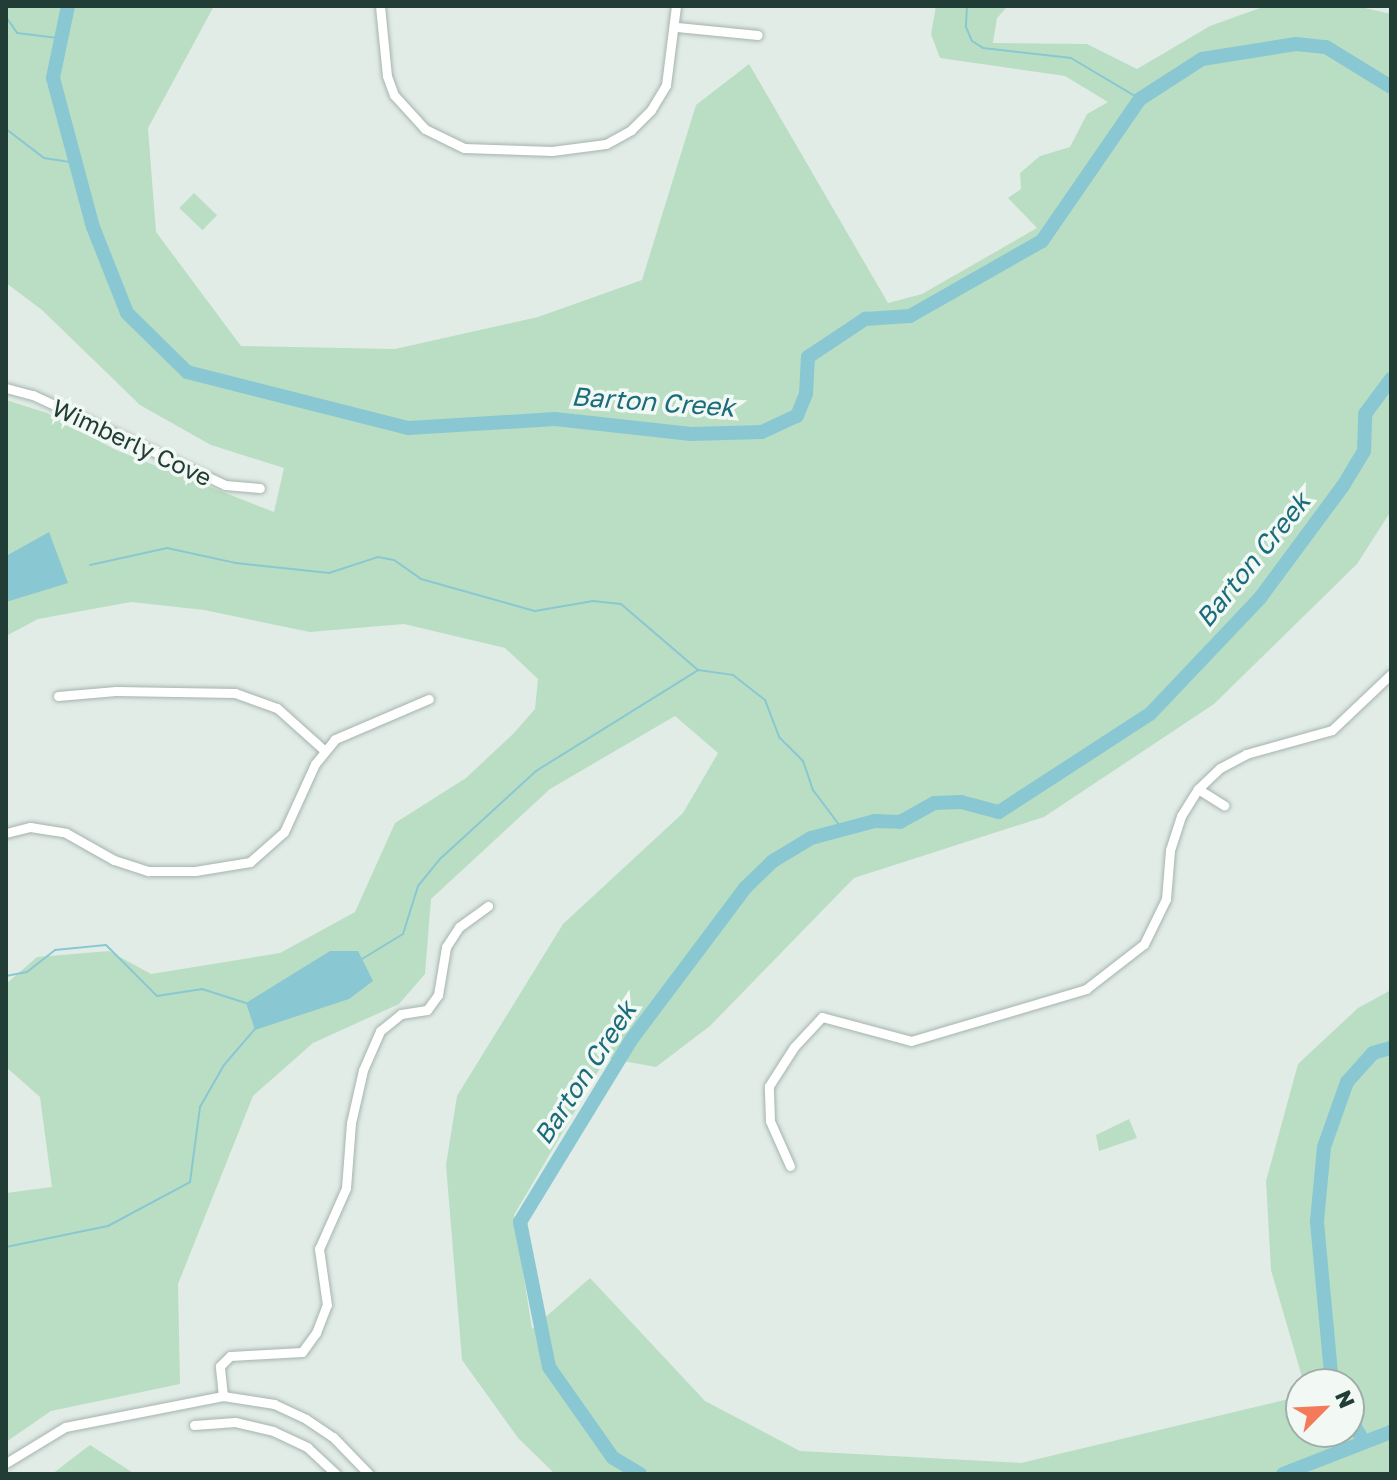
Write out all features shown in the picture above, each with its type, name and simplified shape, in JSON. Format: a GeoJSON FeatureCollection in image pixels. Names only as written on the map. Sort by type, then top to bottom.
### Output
{"type":"FeatureCollection","features":[{"type":"Feature","properties":{"kind":"street"},"geometry":{"type":"LineString","coordinates":[[380,6],[380,40],[394,95],[425,129],[464,148],[581,149],[631,130],[666,85],[677,27],[676,6]]}},
{"type":"Feature","properties":{"kind":"street"},"geometry":{"type":"LineString","coordinates":[[677,27],[758,35]]}},
{"type":"Feature","properties":{"kind":"street","name":"Wimberly Cove"},"geometry":{"type":"LineString","coordinates":[[6,388],[33,395],[225,485],[260,488]]}},
{"type":"Feature","properties":{"kind":"street"},"geometry":{"type":"LineString","coordinates":[[790,1166],[770,1121],[769,1086],[794,1047],[822,1017],[911,1041],[1086,989],[1144,944],[1166,899],[1170,850],[1181,816],[1198,789],[1220,768],[1246,754],[1332,730],[1391,674]]}},
{"type":"Feature","properties":{"kind":"street"},"geometry":{"type":"LineString","coordinates":[[58,696],[116,691],[235,693],[269,703],[324,750]]}},
{"type":"Feature","properties":{"kind":"street"},"geometry":{"type":"LineString","coordinates":[[6,833],[30,827],[66,833],[114,860],[148,871],[229,868],[250,862],[284,832],[324,750],[350,731],[429,699]]}},
{"type":"Feature","properties":{"kind":"street"},"geometry":{"type":"LineString","coordinates":[[1198,789],[1224,805]]}},
{"type":"Feature","properties":{"kind":"street"},"geometry":{"type":"LineString","coordinates":[[223,1396],[220,1366],[230,1356],[293,1355],[302,1352],[316,1333],[327,1305],[319,1249],[346,1188],[363,1070],[380,1031],[401,1014],[427,1010],[438,995],[446,947],[459,927],[488,906]]}},
{"type":"Feature","properties":{"kind":"street"},"geometry":{"type":"LineString","coordinates":[[6,1463],[65,1427],[223,1396],[274,1404],[306,1419],[333,1437],[369,1474]]}},
{"type":"Feature","properties":{"kind":"street"},"geometry":{"type":"LineString","coordinates":[[194,1425],[235,1422],[273,1431],[307,1447],[336,1474]]}},
{"type":"Feature","properties":{"kind":"green space"},"geometry":{"type":"Polygon","coordinates":[[[6,6],[214,6],[148,128],[156,232],[241,346],[395,349],[538,317],[642,280],[696,105],[749,64],[888,303],[922,294],[1037,228],[1008,198],[1021,189],[1020,173],[1040,156],[1070,147],[1087,114],[1108,102],[1065,76],[940,58],[931,34],[936,6],[1008,6],[997,18],[993,43],[1087,44],[1137,69],[1210,26],[1260,8],[1256,6],[1356,6],[1391,14],[1391,511],[1357,564],[1214,704],[1044,817],[854,878],[710,1026],[656,1067],[606,1058],[514,1215],[532,1329],[590,1278],[705,1401],[800,1451],[1021,1463],[1285,1400],[1285,1448],[1365,1448],[1365,1368],[1299,1368],[1271,1270],[1266,1181],[1298,1064],[1358,1008],[1391,990],[1391,1474],[555,1474],[518,1438],[462,1360],[446,1165],[457,1096],[563,924],[683,813],[718,753],[675,716],[550,789],[431,899],[425,974],[399,1004],[313,1043],[253,1096],[178,1284],[180,1384],[51,1411],[6,1442],[6,1193],[52,1187],[40,1097],[6,1067],[6,984],[37,957],[109,951],[151,974],[280,953],[355,912],[395,823],[466,778],[514,733],[535,709],[538,679],[505,648],[404,624],[310,632],[204,610],[131,602],[38,619],[6,636],[6,400],[47,413],[116,450],[274,512],[284,468],[211,445],[140,405],[42,310],[6,283],[6,6]]]}},
{"type":"Feature","properties":{"kind":"green space"},"geometry":{"type":"Polygon","coordinates":[[[194,193],[217,215],[202,230],[179,208],[194,193]]]}},
{"type":"Feature","properties":{"kind":"green space"},"geometry":{"type":"Polygon","coordinates":[[[1129,1119],[1137,1138],[1099,1151],[1096,1135],[1129,1119]]]}},
{"type":"Feature","properties":{"kind":"green space"},"geometry":{"type":"Polygon","coordinates":[[[90,1445],[135,1474],[52,1474],[90,1445]]]}},
{"type":"Feature","properties":{"kind":"water"},"geometry":{"type":"Polygon","coordinates":[[[49,532],[68,583],[6,602],[6,556],[49,532]]]}},
{"type":"Feature","properties":{"kind":"water"},"geometry":{"type":"Polygon","coordinates":[[[330,951],[358,951],[373,981],[349,999],[255,1030],[246,1003],[330,951]]]}},
{"type":"Feature","properties":{"kind":"waterway","name":"Barton Creek"},"geometry":{"type":"LineString","coordinates":[[68,6],[53,78],[93,227],[127,313],[187,372],[409,428],[555,419],[691,434],[762,432],[797,416],[806,394],[808,357],[865,319],[910,316],[1042,241],[1140,99],[1202,59],[1296,44],[1326,47],[1391,87]]}},
{"type":"Feature","properties":{"kind":"waterway"},"geometry":{"type":"LineString","coordinates":[[967,6],[966,27],[972,41],[983,48],[1071,58],[1140,99]]}},
{"type":"Feature","properties":{"kind":"waterway"},"geometry":{"type":"LineString","coordinates":[[6,17],[17,33],[58,38]]}},
{"type":"Feature","properties":{"kind":"waterway"},"geometry":{"type":"LineString","coordinates":[[6,129],[44,158],[75,163]]}},
{"type":"Feature","properties":{"kind":"waterway","name":"Barton Creek"},"geometry":{"type":"LineString","coordinates":[[640,1474],[613,1458],[549,1367],[520,1222],[631,1040],[746,887],[773,861],[811,838],[875,821],[900,822],[934,803],[961,802],[999,812],[1150,714],[1260,598],[1343,486],[1364,451],[1365,414],[1391,379]]}},
{"type":"Feature","properties":{"kind":"waterway"},"geometry":{"type":"LineString","coordinates":[[90,565],[167,548],[236,563],[329,573],[378,557],[394,560],[421,579],[535,611],[593,601],[621,604],[698,670],[733,675],[765,700],[779,737],[803,761],[813,790],[843,830]]}},
{"type":"Feature","properties":{"kind":"waterway"},"geometry":{"type":"LineString","coordinates":[[362,959],[403,934],[418,886],[440,859],[536,771],[698,670]]}},
{"type":"Feature","properties":{"kind":"waterway"},"geometry":{"type":"LineString","coordinates":[[6,976],[27,972],[55,950],[106,945],[157,996],[202,989],[246,1003]]}},
{"type":"Feature","properties":{"kind":"waterway"},"geometry":{"type":"LineString","coordinates":[[6,1247],[108,1226],[190,1182],[200,1107],[224,1065],[255,1029]]}},
{"type":"Feature","properties":{"kind":"waterway"},"geometry":{"type":"LineString","coordinates":[[1331,1368],[1317,1221],[1324,1147],[1347,1082],[1373,1053],[1391,1048]]}},
{"type":"Feature","properties":{"kind":"waterway","name":"Barton Creek"},"geometry":{"type":"LineString","coordinates":[[1283,1474],[1391,1432]]}}]}
